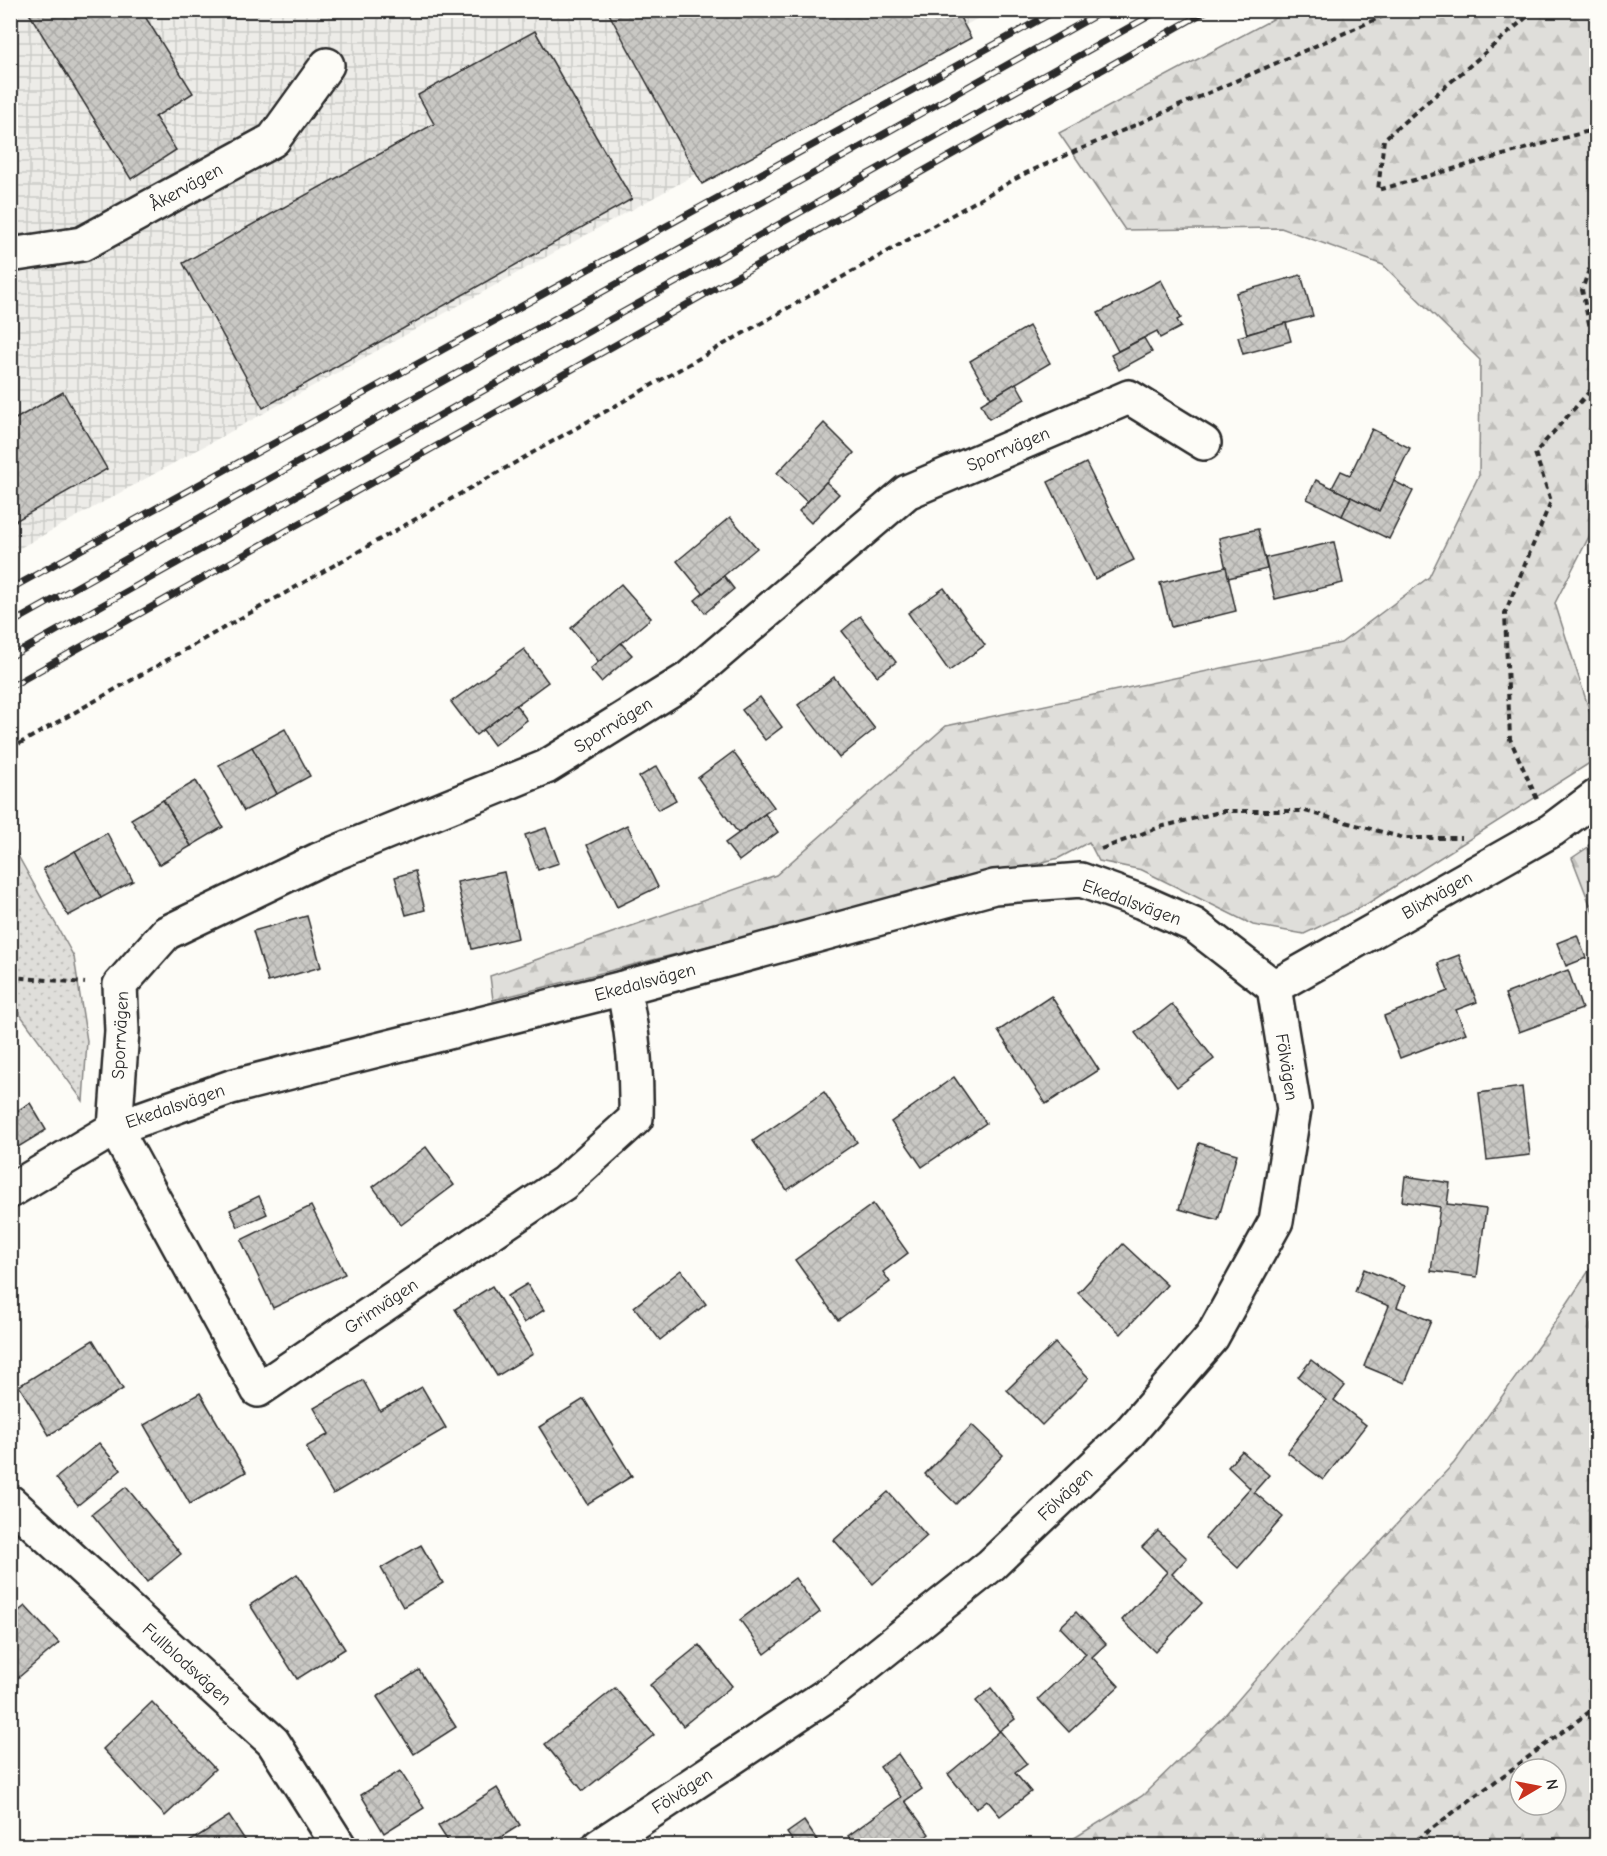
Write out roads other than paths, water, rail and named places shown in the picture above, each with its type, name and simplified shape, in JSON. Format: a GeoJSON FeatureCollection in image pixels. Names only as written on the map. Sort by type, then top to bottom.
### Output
{"type":"FeatureCollection","features":[{"type":"Feature","properties":{"kind":"street","name":"Åkervägen"},"geometry":{"type":"LineString","coordinates":[[10,255],[82,244],[273,140],[327,65]]}},
{"type":"Feature","properties":{"kind":"street","name":"Sporrvägen"},"geometry":{"type":"LineString","coordinates":[[115,1128],[122,1031],[120,985],[166,933],[318,860],[546,767],[688,679],[907,492],[1129,397],[1204,443]]}},
{"type":"Feature","properties":{"kind":"street","name":"Blixtvägen"},"geometry":{"type":"LineString","coordinates":[[1274,987],[1552,830],[1596,797]]}},
{"type":"Feature","properties":{"kind":"street","name":"Ekedalsvägen"},"geometry":{"type":"LineString","coordinates":[[10,1191],[115,1128],[231,1087],[623,988],[994,887],[1081,880],[1142,902],[1194,925],[1274,987]]}},
{"type":"Feature","properties":{"kind":"street","name":"Fölvägen"},"geometry":{"type":"LineString","coordinates":[[600,1845],[836,1689],[991,1565],[1129,1433],[1212,1337],[1276,1221],[1294,1109],[1274,987]]}},
{"type":"Feature","properties":{"kind":"street","name":"Grimvägen"},"geometry":{"type":"LineString","coordinates":[[115,1128],[258,1390],[564,1183],[636,1118],[636,1076],[629,1013],[623,988]]}},
{"type":"Feature","properties":{"kind":"street","name":"Fullblodsvägen"},"geometry":{"type":"LineString","coordinates":[[10,1502],[273,1742],[339,1845]]}},
{"type":"Feature","properties":{"kind":"railway"},"geometry":{"type":"LineString","coordinates":[[10,589],[1057,10]]}},
{"type":"Feature","properties":{"kind":"railway"},"geometry":{"type":"LineString","coordinates":[[10,624],[1105,10]]}},
{"type":"Feature","properties":{"kind":"railway"},"geometry":{"type":"LineString","coordinates":[[10,657],[1160,10]]}},
{"type":"Feature","properties":{"kind":"railway"},"geometry":{"type":"LineString","coordinates":[[10,687],[1208,10]]}}]}
